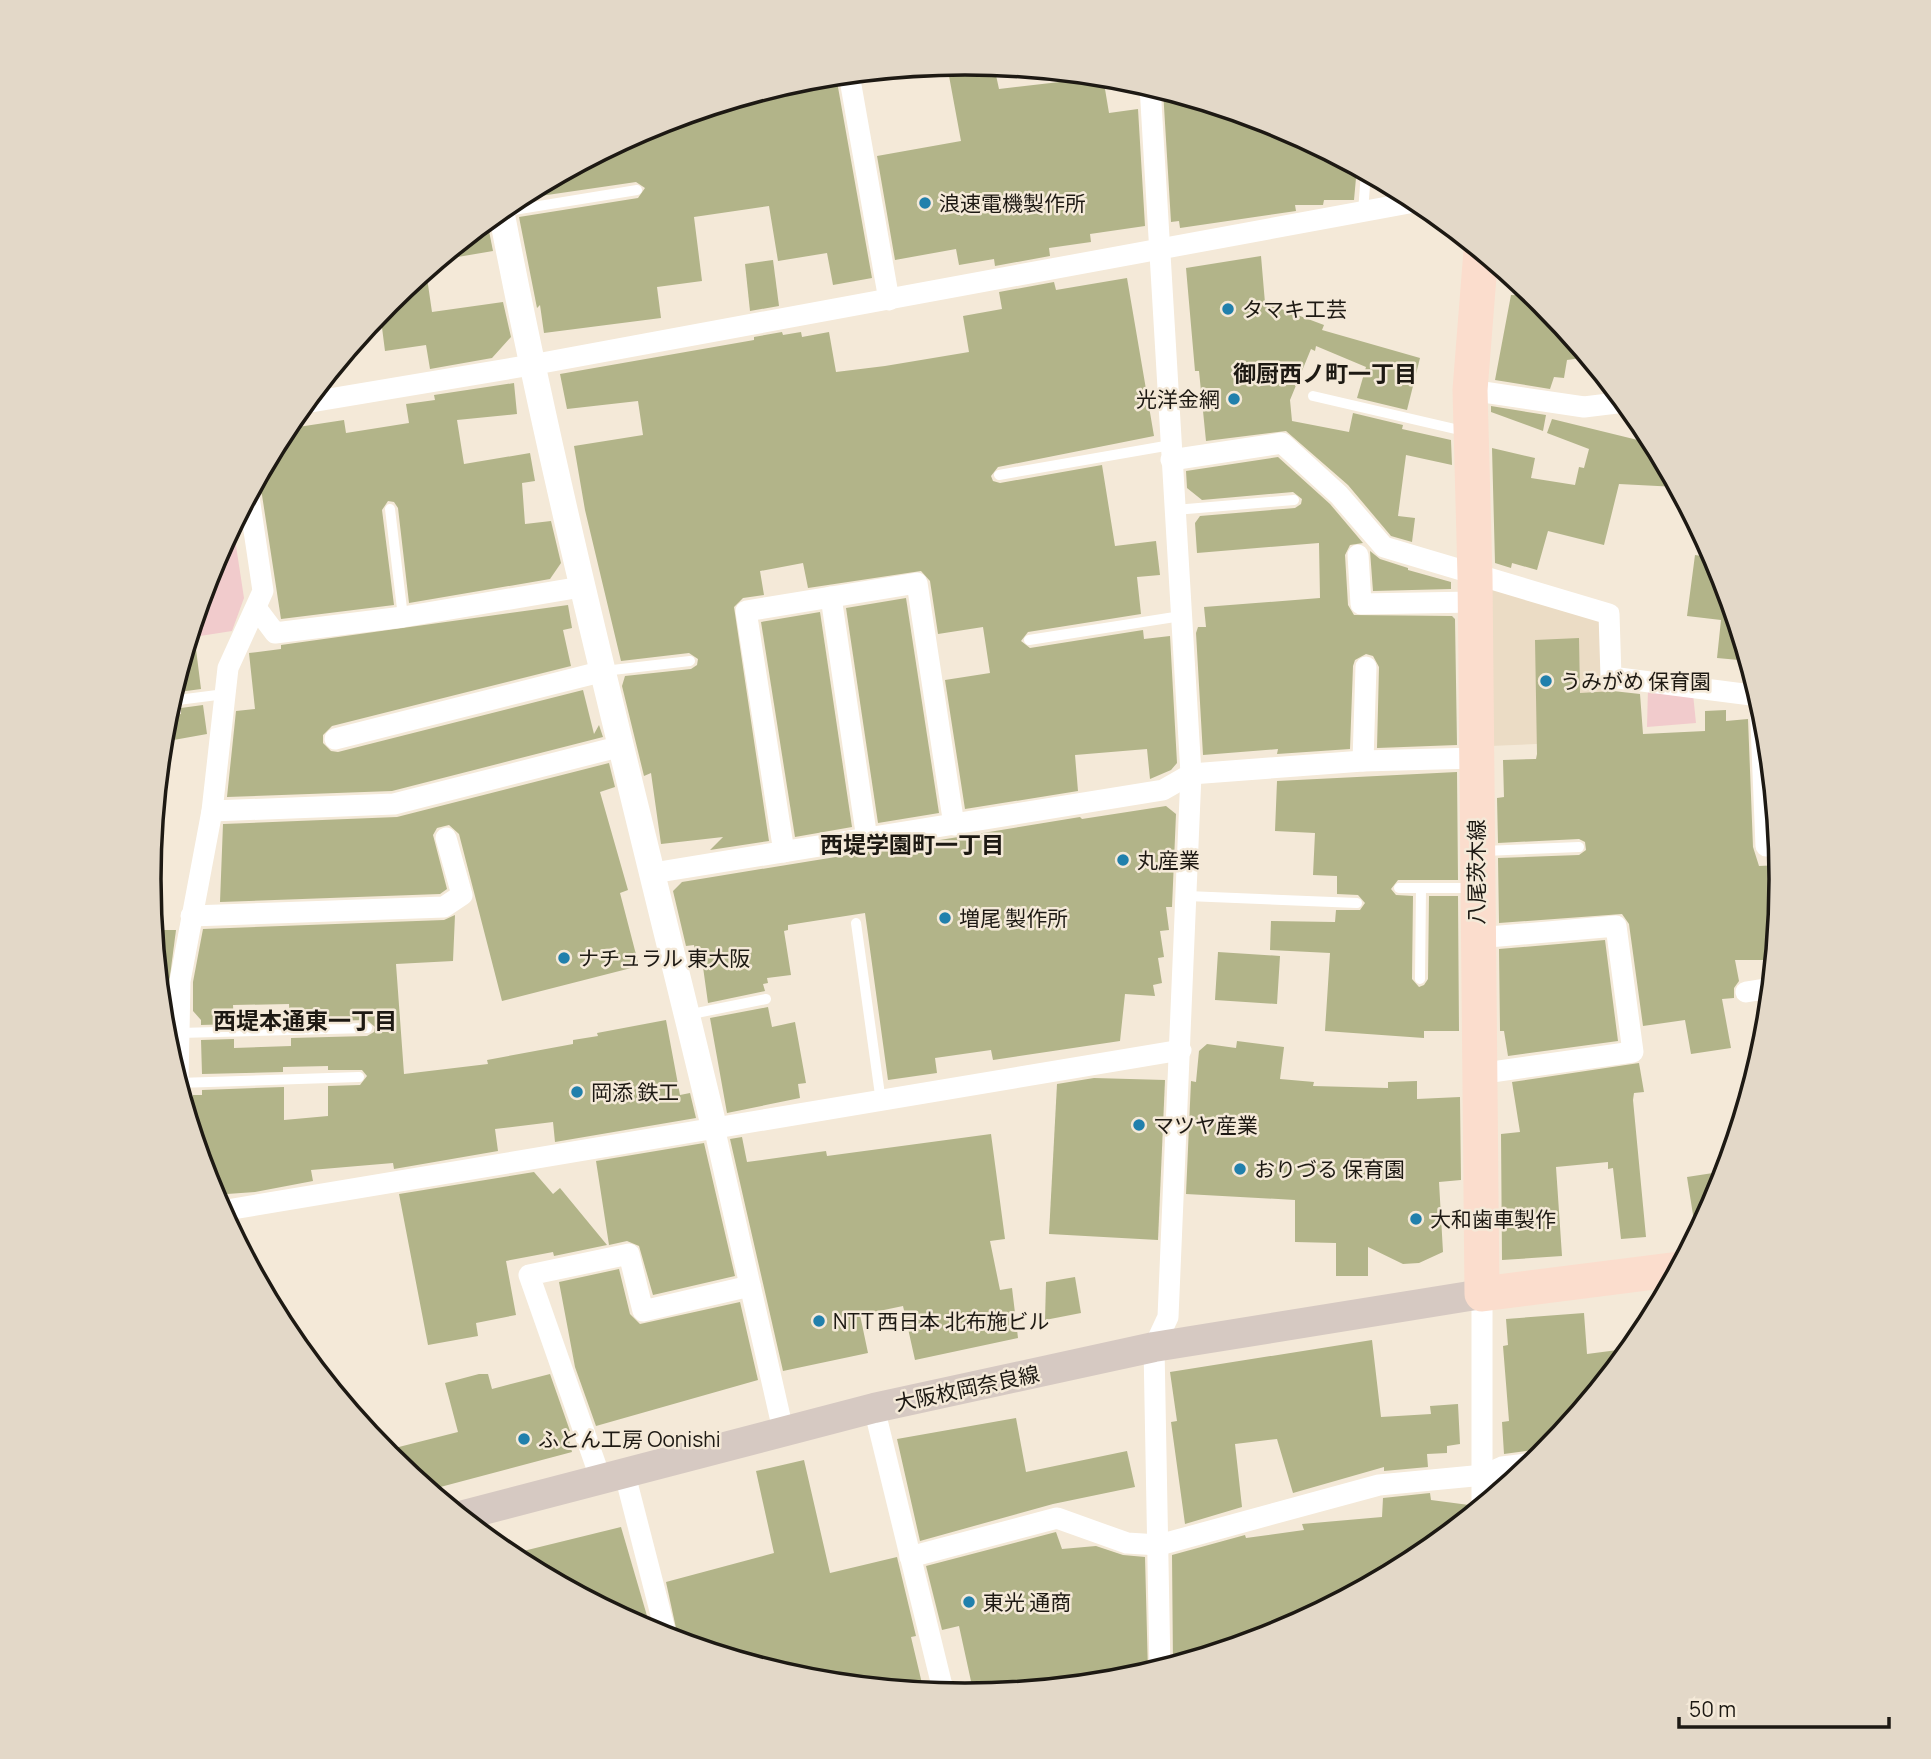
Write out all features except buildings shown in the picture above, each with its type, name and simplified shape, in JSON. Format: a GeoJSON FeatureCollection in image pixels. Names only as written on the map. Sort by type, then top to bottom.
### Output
{"type":"FeatureCollection","features":[{"type":"Feature","properties":{"kind":"main road","name":"八尾茨木線"},"geometry":{"type":"LineString","coordinates":[[1480,262],[1470,390],[1475,589],[1482,1294]]}},
{"type":"Feature","properties":{"kind":"main road"},"geometry":{"type":"LineString","coordinates":[[1482,1294],[1668,1270]]}},
{"type":"Feature","properties":{"kind":"main road","name":"大阪枚岡奈良線"},"geometry":{"type":"LineString","coordinates":[[470,1513],[783,1430],[1154,1347],[1482,1294]]}},
{"type":"Feature","properties":{"kind":"street"},"geometry":{"type":"LineString","coordinates":[[851,84],[888,300]]}},
{"type":"Feature","properties":{"kind":"street"},"geometry":{"type":"LineString","coordinates":[[1151,98],[1162,250],[1171,453],[1191,775],[1168,1317],[1154,1347],[1160,1659]]}},
{"type":"Feature","properties":{"kind":"street"},"geometry":{"type":"LineString","coordinates":[[320,401],[531,365],[1402,205]]}},
{"type":"Feature","properties":{"kind":"street"},"geometry":{"type":"LineString","coordinates":[[503,222],[531,365],[581,587],[604,671],[714,1127],[783,1430]]}},
{"type":"Feature","properties":{"kind":"street"},"geometry":{"type":"LineString","coordinates":[[1470,390],[1584,407],[1613,403]]}},
{"type":"Feature","properties":{"kind":"street"},"geometry":{"type":"LineString","coordinates":[[1171,453],[1282,443],[1339,495],[1384,547],[1475,589],[1609,614],[1611,677],[1748,695]]}},
{"type":"Feature","properties":{"kind":"street"},"geometry":{"type":"LineString","coordinates":[[179,1044],[180,981],[212,811],[228,668],[263,592],[250,512]]}},
{"type":"Feature","properties":{"kind":"street"},"geometry":{"type":"LineString","coordinates":[[1358,555],[1361,604],[1475,589]]}},
{"type":"Feature","properties":{"kind":"street"},"geometry":{"type":"LineString","coordinates":[[784,852],[746,611],[917,583],[954,825]]}},
{"type":"Feature","properties":{"kind":"street"},"geometry":{"type":"LineString","coordinates":[[257,609],[275,633],[403,617],[581,587]]}},
{"type":"Feature","properties":{"kind":"street"},"geometry":{"type":"LineString","coordinates":[[831,597],[867,839]]}},
{"type":"Feature","properties":{"kind":"street"},"geometry":{"type":"LineString","coordinates":[[1363,761],[1366,667]]}},
{"type":"Feature","properties":{"kind":"street"},"geometry":{"type":"LineString","coordinates":[[335,739],[604,671]]}},
{"type":"Feature","properties":{"kind":"street"},"geometry":{"type":"LineString","coordinates":[[212,811],[394,804],[622,746]]}},
{"type":"Feature","properties":{"kind":"street"},"geometry":{"type":"LineString","coordinates":[[653,873],[1163,790],[1191,775],[1363,761],[1476,758]]}},
{"type":"Feature","properties":{"kind":"street"},"geometry":{"type":"LineString","coordinates":[[1763,772],[1766,846],[1769,846]]}},
{"type":"Feature","properties":{"kind":"street"},"geometry":{"type":"LineString","coordinates":[[191,916],[444,907],[462,895],[446,838]]}},
{"type":"Feature","properties":{"kind":"street"},"geometry":{"type":"LineString","coordinates":[[1477,938],[1616,926],[1633,1052],[1478,1074]]}},
{"type":"Feature","properties":{"kind":"street"},"geometry":{"type":"LineString","coordinates":[[1746,992],[1762,989]]}},
{"type":"Feature","properties":{"kind":"street"},"geometry":{"type":"LineString","coordinates":[[232,1209],[1181,1050]]}},
{"type":"Feature","properties":{"kind":"street"},"geometry":{"type":"LineString","coordinates":[[663,1625],[612,1474],[529,1275],[629,1254],[642,1311],[750,1286]]}},
{"type":"Feature","properties":{"kind":"street"},"geometry":{"type":"LineString","coordinates":[[1482,1294],[1483,1495]]}},
{"type":"Feature","properties":{"kind":"street"},"geometry":{"type":"LineString","coordinates":[[874,1408],[941,1683]]}},
{"type":"Feature","properties":{"kind":"street"},"geometry":{"type":"LineString","coordinates":[[910,1557],[1057,1518],[1127,1543],[1159,1545],[1379,1485],[1484,1475],[1503,1467],[1516,1465]]}},
{"type":"Feature","properties":{"kind":"lane"},"geometry":{"type":"LineString","coordinates":[[1363,212],[1365,182]]}},
{"type":"Feature","properties":{"kind":"lane"},"geometry":{"type":"LineString","coordinates":[[525,207],[637,190]]}},
{"type":"Feature","properties":{"kind":"lane"},"geometry":{"type":"LineString","coordinates":[[1313,396],[1471,432]]}},
{"type":"Feature","properties":{"kind":"lane"},"geometry":{"type":"LineString","coordinates":[[999,475],[1171,453]]}},
{"type":"Feature","properties":{"kind":"lane"},"geometry":{"type":"LineString","coordinates":[[1175,510],[1294,500]]}},
{"type":"Feature","properties":{"kind":"lane"},"geometry":{"type":"LineString","coordinates":[[390,509],[403,617]]}},
{"type":"Feature","properties":{"kind":"lane"},"geometry":{"type":"LineString","coordinates":[[1029,640],[1181,617]]}},
{"type":"Feature","properties":{"kind":"lane"},"geometry":{"type":"LineString","coordinates":[[604,671],[690,661]]}},
{"type":"Feature","properties":{"kind":"lane"},"geometry":{"type":"LineString","coordinates":[[182,699],[225,694]]}},
{"type":"Feature","properties":{"kind":"lane"},"geometry":{"type":"LineString","coordinates":[[1476,851],[1579,847]]}},
{"type":"Feature","properties":{"kind":"lane"},"geometry":{"type":"LineString","coordinates":[[1399,888],[1476,888]]}},
{"type":"Feature","properties":{"kind":"lane"},"geometry":{"type":"LineString","coordinates":[[1420,979],[1421,888]]}},
{"type":"Feature","properties":{"kind":"lane"},"geometry":{"type":"LineString","coordinates":[[1186,896],[1357,903]]}},
{"type":"Feature","properties":{"kind":"lane"},"geometry":{"type":"LineString","coordinates":[[856,923],[881,1102]]}},
{"type":"Feature","properties":{"kind":"lane"},"geometry":{"type":"LineString","coordinates":[[687,1015],[766,999]]}},
{"type":"Feature","properties":{"kind":"lane"},"geometry":{"type":"LineString","coordinates":[[179,1032],[367,1028]]}},
{"type":"Feature","properties":{"kind":"lane"},"geometry":{"type":"LineString","coordinates":[[188,1083],[359,1077]]}},
{"type":"Feature","properties":{"kind":"shaded area"},"geometry":{"type":"Polygon","coordinates":[[[236,542],[244,598],[232,631],[200,636],[222,572],[236,542]]]}},
{"type":"Feature","properties":{"kind":"shaded area","name":"うみがめ 保育園"},"geometry":{"type":"Polygon","coordinates":[[[1483,585],[1602,622],[1608,741],[1490,746],[1483,585]]]}},
{"type":"Feature","properties":{"kind":"shaded area"},"geometry":{"type":"Polygon","coordinates":[[[1648,688],[1693,694],[1696,723],[1647,727],[1648,688]]]}},
{"type":"Feature","properties":{"kind":"place","name":"浪速電機製作所"},"geometry":{"type":"Point","coordinates":[925,203]}},
{"type":"Feature","properties":{"kind":"place","name":"タマキ工芸"},"geometry":{"type":"Point","coordinates":[1228,309]}},
{"type":"Feature","properties":{"kind":"place","name":"光洋金網"},"geometry":{"type":"Point","coordinates":[1234,399]}},
{"type":"Feature","properties":{"kind":"place","name":"うみがめ 保育園"},"geometry":{"type":"Point","coordinates":[1546,681]}},
{"type":"Feature","properties":{"kind":"place","name":"丸産業"},"geometry":{"type":"Point","coordinates":[1123,860]}},
{"type":"Feature","properties":{"kind":"place","name":"増尾 製作所"},"geometry":{"type":"Point","coordinates":[945,918]}},
{"type":"Feature","properties":{"kind":"place","name":"ナチュラル 東大阪"},"geometry":{"type":"Point","coordinates":[564,958]}},
{"type":"Feature","properties":{"kind":"place","name":"岡添 鉄工"},"geometry":{"type":"Point","coordinates":[577,1092]}},
{"type":"Feature","properties":{"kind":"place","name":"マツヤ産業"},"geometry":{"type":"Point","coordinates":[1139,1125]}},
{"type":"Feature","properties":{"kind":"place","name":"おりづる 保育園"},"geometry":{"type":"Point","coordinates":[1240,1169]}},
{"type":"Feature","properties":{"kind":"place","name":"大和歯車製作"},"geometry":{"type":"Point","coordinates":[1416,1219]}},
{"type":"Feature","properties":{"kind":"place","name":"NTT 西日本 北布施ビル"},"geometry":{"type":"Point","coordinates":[819,1321]}},
{"type":"Feature","properties":{"kind":"place","name":"ふとん工房 Oonishi"},"geometry":{"type":"Point","coordinates":[524,1439]}},
{"type":"Feature","properties":{"kind":"place","name":"東光 通商"},"geometry":{"type":"Point","coordinates":[969,1602]}},
{"type":"Feature","properties":{"kind":"district","name":"御厨西ノ町一丁目"},"geometry":{"type":"Point","coordinates":[1325,373]}},
{"type":"Feature","properties":{"kind":"district","name":"西堤学園町一丁目"},"geometry":{"type":"Point","coordinates":[912,844]}},
{"type":"Feature","properties":{"kind":"district","name":"西堤本通東一丁目"},"geometry":{"type":"Point","coordinates":[305,1020]}}]}
